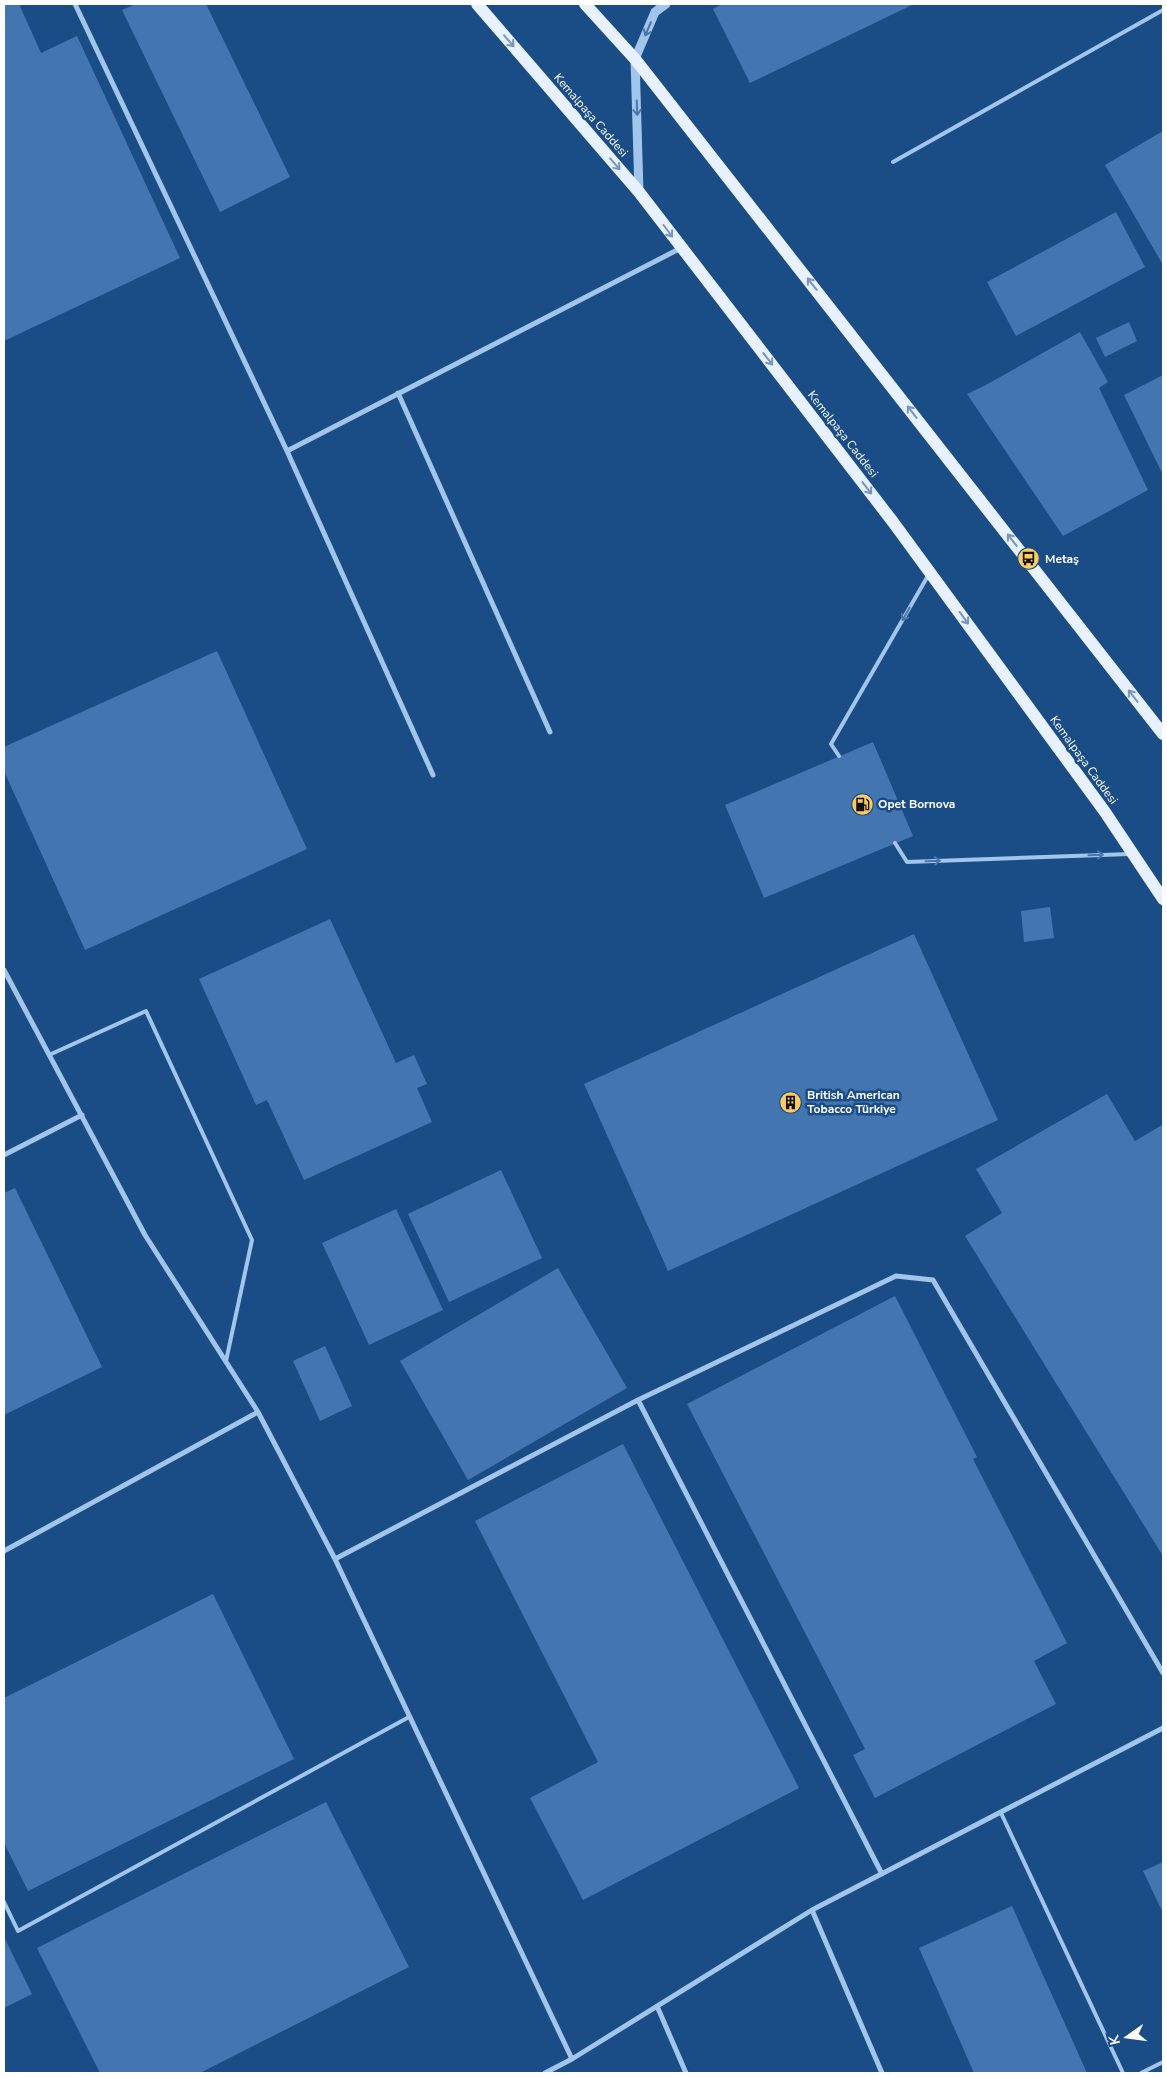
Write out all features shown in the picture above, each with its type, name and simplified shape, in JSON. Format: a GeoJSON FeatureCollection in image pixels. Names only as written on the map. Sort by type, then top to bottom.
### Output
{"type":"FeatureCollection","features":[{"type":"Feature","properties":{"kind":"main road","name":"Kemalpaşa Caddesi"},"geometry":{"type":"LineString","coordinates":[[477,4],[639,192],[893,522],[1105,812],[1163,899]]}},
{"type":"Feature","properties":{"kind":"main road"},"geometry":{"type":"LineString","coordinates":[[585,4],[635,59],[1163,734]]}},
{"type":"Feature","properties":{"kind":"street"},"geometry":{"type":"LineString","coordinates":[[75,4],[287,451],[433,775]]}},
{"type":"Feature","properties":{"kind":"street"},"geometry":{"type":"LineString","coordinates":[[639,192],[635,59],[655,12],[666,4]]}},
{"type":"Feature","properties":{"kind":"street"},"geometry":{"type":"LineString","coordinates":[[287,451],[681,248]]}},
{"type":"Feature","properties":{"kind":"street"},"geometry":{"type":"LineString","coordinates":[[398,393],[550,732]]}},
{"type":"Feature","properties":{"kind":"street"},"geometry":{"type":"LineString","coordinates":[[4,970],[145,1235],[258,1412],[335,1559],[572,2059]]}},
{"type":"Feature","properties":{"kind":"street"},"geometry":{"type":"LineString","coordinates":[[4,1155],[82,1115]]}},
{"type":"Feature","properties":{"kind":"street"},"geometry":{"type":"LineString","coordinates":[[335,1559],[638,1400],[896,1276],[934,1280],[1163,1672]]}},
{"type":"Feature","properties":{"kind":"street"},"geometry":{"type":"LineString","coordinates":[[638,1400],[882,1874]]}},
{"type":"Feature","properties":{"kind":"street"},"geometry":{"type":"LineString","coordinates":[[4,1551],[258,1412]]}},
{"type":"Feature","properties":{"kind":"street"},"geometry":{"type":"LineString","coordinates":[[545,2073],[572,2059],[812,1910],[1163,1728]]}},
{"type":"Feature","properties":{"kind":"street"},"geometry":{"type":"LineString","coordinates":[[812,1910],[882,2073]]}},
{"type":"Feature","properties":{"kind":"street"},"geometry":{"type":"LineString","coordinates":[[657,2006],[686,2073]]}},
{"type":"Feature","properties":{"kind":"lane"},"geometry":{"type":"LineString","coordinates":[[893,162],[1163,10]]}},
{"type":"Feature","properties":{"kind":"lane"},"geometry":{"type":"LineString","coordinates":[[839,756],[831,744],[930,572]]}},
{"type":"Feature","properties":{"kind":"lane"},"geometry":{"type":"LineString","coordinates":[[895,843],[907,862],[1133,854]]}},
{"type":"Feature","properties":{"kind":"lane"},"geometry":{"type":"LineString","coordinates":[[49,1055],[146,1011],[252,1240],[226,1361]]}},
{"type":"Feature","properties":{"kind":"lane"},"geometry":{"type":"LineString","coordinates":[[4,1902],[18,1931],[409,1717]]}},
{"type":"Feature","properties":{"kind":"lane"},"geometry":{"type":"LineString","coordinates":[[1001,1813],[1123,2073]]}},
{"type":"Feature","properties":{"kind":"lane"},"geometry":{"type":"LineString","coordinates":[[1141,2073],[1163,2062]]}},
{"type":"Feature","properties":{"kind":"building"},"geometry":{"type":"Polygon","coordinates":[[[4,4],[19,4],[41,53],[77,36],[180,258],[4,341],[4,4]]]}},
{"type":"Feature","properties":{"kind":"building"},"geometry":{"type":"Polygon","coordinates":[[[136,4],[206,4],[290,177],[220,212],[122,10],[136,4]]]}},
{"type":"Feature","properties":{"kind":"building"},"geometry":{"type":"Polygon","coordinates":[[[722,4],[914,4],[750,83],[713,9],[722,4]]]}},
{"type":"Feature","properties":{"kind":"building"},"geometry":{"type":"Polygon","coordinates":[[[1163,131],[1163,265],[1105,165],[1163,131]]]}},
{"type":"Feature","properties":{"kind":"building"},"geometry":{"type":"Polygon","coordinates":[[[1116,212],[1145,267],[1016,336],[987,282],[1116,212]]]}},
{"type":"Feature","properties":{"kind":"building"},"geometry":{"type":"Polygon","coordinates":[[[1129,322],[1137,341],[1105,357],[1096,338],[1129,322]]]}},
{"type":"Feature","properties":{"kind":"building"},"geometry":{"type":"Polygon","coordinates":[[[1080,332],[1108,382],[1099,388],[1148,490],[1063,536],[967,394],[1080,332]]]}},
{"type":"Feature","properties":{"kind":"building"},"geometry":{"type":"Polygon","coordinates":[[[1163,375],[1163,475],[1124,395],[1163,375]]]}},
{"type":"Feature","properties":{"kind":"building"},"geometry":{"type":"Polygon","coordinates":[[[217,651],[307,849],[85,950],[4,771],[4,747],[217,651]]]}},
{"type":"Feature","properties":{"kind":"building"},"geometry":{"type":"Polygon","coordinates":[[[873,742],[913,836],[764,898],[725,805],[873,742]]]}},
{"type":"Feature","properties":{"kind":"building"},"geometry":{"type":"Polygon","coordinates":[[[1050,907],[1054,938],[1024,942],[1021,911],[1050,907]]]}},
{"type":"Feature","properties":{"kind":"building"},"geometry":{"type":"Polygon","coordinates":[[[330,919],[396,1063],[414,1055],[427,1084],[417,1088],[432,1122],[304,1180],[267,1100],[256,1105],[199,979],[330,919]]]}},
{"type":"Feature","properties":{"kind":"building","name":"British American Tobacco Türkiye"},"geometry":{"type":"Polygon","coordinates":[[[914,934],[998,1120],[668,1271],[584,1084],[914,934]]]}},
{"type":"Feature","properties":{"kind":"building"},"geometry":{"type":"Polygon","coordinates":[[[1107,1094],[1135,1141],[1162,1125],[1163,1127],[1163,1556],[965,1236],[1002,1213],[976,1169],[1107,1094]]]}},
{"type":"Feature","properties":{"kind":"building"},"geometry":{"type":"Polygon","coordinates":[[[501,1170],[542,1258],[449,1302],[408,1214],[501,1170]]]}},
{"type":"Feature","properties":{"kind":"building"},"geometry":{"type":"Polygon","coordinates":[[[15,1188],[102,1367],[4,1415],[4,1193],[15,1188]]]}},
{"type":"Feature","properties":{"kind":"building"},"geometry":{"type":"Polygon","coordinates":[[[396,1209],[443,1310],[369,1345],[322,1243],[396,1209]]]}},
{"type":"Feature","properties":{"kind":"building"},"geometry":{"type":"Polygon","coordinates":[[[558,1268],[627,1388],[468,1480],[400,1361],[558,1268]]]}},
{"type":"Feature","properties":{"kind":"building"},"geometry":{"type":"Polygon","coordinates":[[[895,1296],[977,1457],[973,1459],[1067,1643],[1034,1661],[1056,1704],[875,1798],[853,1755],[865,1749],[687,1404],[895,1296]]]}},
{"type":"Feature","properties":{"kind":"building"},"geometry":{"type":"Polygon","coordinates":[[[325,1346],[352,1406],[320,1421],[293,1361],[325,1346]]]}},
{"type":"Feature","properties":{"kind":"building"},"geometry":{"type":"Polygon","coordinates":[[[623,1444],[799,1788],[583,1900],[530,1798],[598,1762],[475,1521],[623,1444]]]}},
{"type":"Feature","properties":{"kind":"building"},"geometry":{"type":"Polygon","coordinates":[[[213,1594],[294,1759],[28,1891],[4,1843],[4,1698],[213,1594]]]}},
{"type":"Feature","properties":{"kind":"building"},"geometry":{"type":"Polygon","coordinates":[[[326,1802],[409,1967],[200,2073],[100,2073],[37,1948],[326,1802]]]}},
{"type":"Feature","properties":{"kind":"building"},"geometry":{"type":"Polygon","coordinates":[[[1163,1862],[1163,1913],[1143,1871],[1163,1862]]]}},
{"type":"Feature","properties":{"kind":"building"},"geometry":{"type":"Polygon","coordinates":[[[1012,1906],[1087,2073],[974,2073],[919,1948],[1012,1906]]]}},
{"type":"Feature","properties":{"kind":"building"},"geometry":{"type":"Polygon","coordinates":[[[4,1937],[32,1994],[4,2008],[4,1937]]]}},
{"type":"Feature","properties":{"kind":"place","name":"Metaş"},"geometry":{"type":"Point","coordinates":[1029,559]}},
{"type":"Feature","properties":{"kind":"place","name":"Opet Bornova"},"geometry":{"type":"Point","coordinates":[862,804]}},
{"type":"Feature","properties":{"kind":"place","name":"British American Tobacco Türkiye"},"geometry":{"type":"Point","coordinates":[791,1102]}}]}
